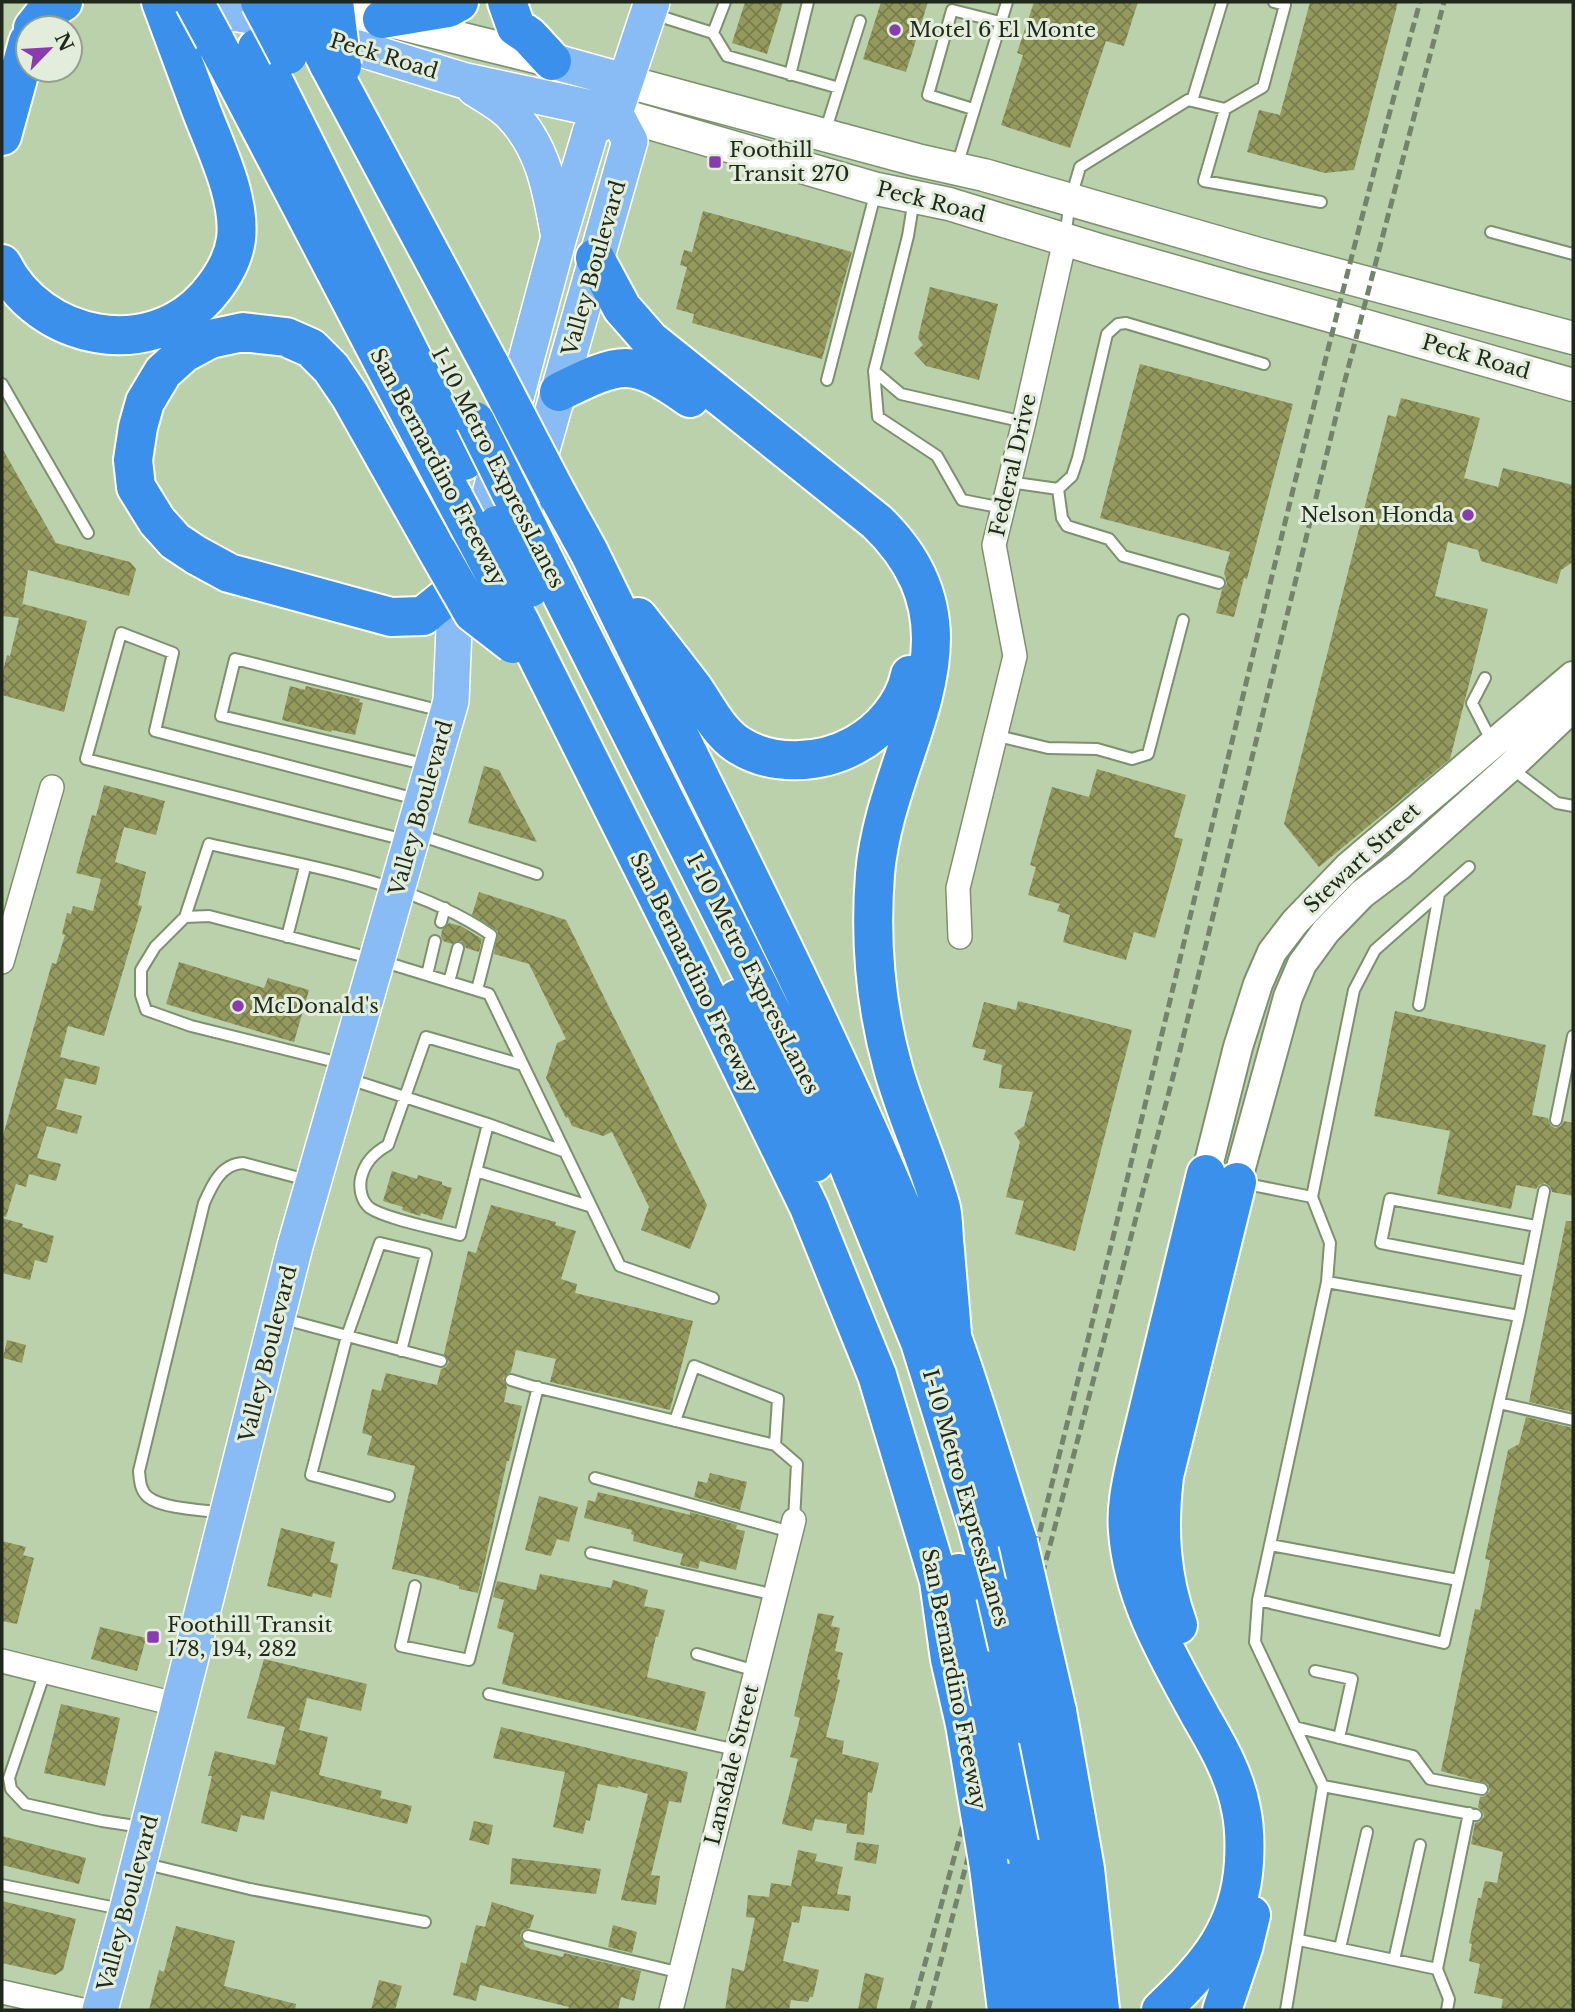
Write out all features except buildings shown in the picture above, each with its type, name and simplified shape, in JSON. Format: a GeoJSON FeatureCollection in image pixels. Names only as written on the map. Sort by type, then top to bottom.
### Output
{"type":"FeatureCollection","features":[{"type":"Feature","properties":{"kind":"highway"},"geometry":{"type":"LineString","coordinates":[[44,14],[63,2]]}},
{"type":"Feature","properties":{"kind":"highway","name":"San Bernardino Freeway"},"geometry":{"type":"LineString","coordinates":[[194,2],[524,628],[809,1207],[877,1375],[939,1581],[950,1659],[965,1724],[989,1867],[1007,2010]]}},
{"type":"Feature","properties":{"kind":"highway","name":"I-10 Metro ExpressLanes"},"geometry":{"type":"LineString","coordinates":[[233,2],[272,52],[475,421],[847,1162],[920,1342],[996,1595],[1041,1718],[1045,1825],[1068,2010]]}},
{"type":"Feature","properties":{"kind":"highway","name":"I-10 Metro ExpressLanes"},"geometry":{"type":"LineString","coordinates":[[260,2],[272,52],[464,461],[524,628],[789,1103],[888,1347],[937,1493],[985,1670],[1019,1844],[1041,2010]]}},
{"type":"Feature","properties":{"kind":"highway"},"geometry":{"type":"LineString","coordinates":[[298,2],[589,552],[818,1023],[883,1166],[952,1335],[1018,1542],[1041,1718],[1084,1869],[1100,2010]]}},
{"type":"Feature","properties":{"kind":"highway"},"geometry":{"type":"LineString","coordinates":[[334,2],[336,71]]}},
{"type":"Feature","properties":{"kind":"highway"},"geometry":{"type":"LineString","coordinates":[[382,19],[449,8],[459,2]]}},
{"type":"Feature","properties":{"kind":"highway"},"geometry":{"type":"LineString","coordinates":[[507,2],[516,27],[529,36],[552,61]]}},
{"type":"Feature","properties":{"kind":"highway"},"geometry":{"type":"LineString","coordinates":[[2,264],[30,302],[79,330],[104,335],[142,334],[162,327],[181,318],[218,284],[228,265],[236,239],[230,186],[166,13]]}},
{"type":"Feature","properties":{"kind":"highway"},"geometry":{"type":"LineString","coordinates":[[2,136],[16,84]]}},
{"type":"Feature","properties":{"kind":"highway"},"geometry":{"type":"LineString","coordinates":[[596,258],[622,308],[650,340],[866,513],[897,542],[915,569],[927,600],[931,621],[931,658],[883,831],[872,913],[873,953],[877,992],[893,1068],[941,1210],[952,1335]]}},
{"type":"Feature","properties":{"kind":"highway"},"geometry":{"type":"LineString","coordinates":[[465,582],[423,616],[391,617],[229,573],[175,541],[157,521],[136,486],[133,460],[145,402],[163,372],[184,353],[210,339],[243,332],[286,337],[311,348],[331,368],[350,396],[438,552],[473,613],[524,628]]}},
{"type":"Feature","properties":{"kind":"highway"},"geometry":{"type":"LineString","coordinates":[[559,392],[595,374],[617,367],[644,370],[666,381],[696,402],[801,488],[874,549],[893,571],[914,621],[914,653],[909,680],[887,721],[866,739],[840,753],[813,760],[777,759],[748,749],[723,732],[589,552]]}},
{"type":"Feature","properties":{"kind":"highway"},"geometry":{"type":"LineString","coordinates":[[1161,2010],[1203,1967],[1227,1932],[1238,1903],[1244,1862],[1245,1838],[1241,1808],[1232,1777],[1151,1620],[1139,1589],[1128,1530],[1128,1498],[1133,1474],[1222,1178]]}},
{"type":"Feature","properties":{"kind":"highway"},"geometry":{"type":"LineString","coordinates":[[1222,1178],[1164,1476],[1159,1518],[1164,1580],[1172,1608],[1199,1671],[1236,1739],[1258,1803],[1261,1855],[1255,1895],[1243,1948],[1222,2010]]}},
{"type":"Feature","properties":{"kind":"main road","name":"Peck Road"},"geometry":{"type":"LineString","coordinates":[[328,2],[382,19],[552,61],[620,97],[877,189],[949,204],[1065,240],[1573,385]]}},
{"type":"Feature","properties":{"kind":"main road","name":"Valley Boulevard"},"geometry":{"type":"LineString","coordinates":[[449,707],[454,628],[559,237],[591,130],[620,97],[650,7]]}},
{"type":"Feature","properties":{"kind":"main road","name":"Peck Road"},"geometry":{"type":"LineString","coordinates":[[166,13],[257,17],[463,80],[620,97],[824,134],[1573,338]]}},
{"type":"Feature","properties":{"kind":"main road"},"geometry":{"type":"LineString","coordinates":[[463,80],[508,111],[526,131],[546,172],[559,237]]}},
{"type":"Feature","properties":{"kind":"main road","name":"Valley Boulevard"},"geometry":{"type":"LineString","coordinates":[[100,2010],[313,1181],[379,960],[449,707],[491,628],[630,141],[620,97]]}},
{"type":"Feature","properties":{"kind":"street","name":"Federal Drive"},"geometry":{"type":"LineString","coordinates":[[960,937],[958,888],[998,736],[1015,656],[994,545],[1065,240]]}},
{"type":"Feature","properties":{"kind":"street","name":"Stewart Street"},"geometry":{"type":"LineString","coordinates":[[1502,755],[1573,676]]}},
{"type":"Feature","properties":{"kind":"street","name":"Stewart Street"},"geometry":{"type":"LineString","coordinates":[[1222,1178],[1238,1047],[1258,984],[1272,952],[1295,922],[1348,867],[1573,707]]}},
{"type":"Feature","properties":{"kind":"street"},"geometry":{"type":"LineString","coordinates":[[2,961],[51,787]]}},
{"type":"Feature","properties":{"kind":"street","name":"Lansdale Street"},"geometry":{"type":"LineString","coordinates":[[671,2010],[792,1526]]}},
{"type":"Feature","properties":{"kind":"street"},"geometry":{"type":"LineString","coordinates":[[3,1666],[45,1672],[179,1705]]}},
{"type":"Feature","properties":{"kind":"street"},"geometry":{"type":"LineString","coordinates":[[2,1992],[82,2010]]}},
{"type":"Feature","properties":{"kind":"lane"},"geometry":{"type":"LineString","coordinates":[[713,33],[725,2]]}},
{"type":"Feature","properties":{"kind":"lane"},"geometry":{"type":"LineString","coordinates":[[790,75],[807,2]]}},
{"type":"Feature","properties":{"kind":"lane"},"geometry":{"type":"LineString","coordinates":[[956,168],[1007,2]]}},
{"type":"Feature","properties":{"kind":"lane"},"geometry":{"type":"LineString","coordinates":[[1192,101],[1222,2]]}},
{"type":"Feature","properties":{"kind":"lane"},"geometry":{"type":"LineString","coordinates":[[1274,2],[1285,5],[1263,87],[1225,109],[1204,181],[1321,202]]}},
{"type":"Feature","properties":{"kind":"lane"},"geometry":{"type":"LineString","coordinates":[[650,7],[713,33],[727,56],[839,88]]}},
{"type":"Feature","properties":{"kind":"lane"},"geometry":{"type":"LineString","coordinates":[[973,109],[928,95],[952,9],[1000,22]]}},
{"type":"Feature","properties":{"kind":"lane"},"geometry":{"type":"LineString","coordinates":[[824,134],[860,21]]}},
{"type":"Feature","properties":{"kind":"lane"},"geometry":{"type":"LineString","coordinates":[[1065,240],[1070,201],[1080,167],[1188,100],[1225,109]]}},
{"type":"Feature","properties":{"kind":"lane"},"geometry":{"type":"LineString","coordinates":[[827,380],[877,189]]}},
{"type":"Feature","properties":{"kind":"lane"},"geometry":{"type":"LineString","coordinates":[[914,197],[908,236],[874,371],[878,417],[937,456],[962,500],[1003,508]]}},
{"type":"Feature","properties":{"kind":"lane"},"geometry":{"type":"LineString","coordinates":[[1491,232],[1573,254]]}},
{"type":"Feature","properties":{"kind":"lane"},"geometry":{"type":"LineString","coordinates":[[1009,482],[1058,489],[1072,477],[1107,334],[1118,324],[1126,323],[1264,364]]}},
{"type":"Feature","properties":{"kind":"lane"},"geometry":{"type":"LineString","coordinates":[[874,371],[901,394],[1024,422]]}},
{"type":"Feature","properties":{"kind":"lane"},"geometry":{"type":"LineString","coordinates":[[2,384],[88,533]]}},
{"type":"Feature","properties":{"kind":"lane"},"geometry":{"type":"LineString","coordinates":[[1058,489],[1062,518],[1067,526],[1109,539],[1123,556],[1219,583]]}},
{"type":"Feature","properties":{"kind":"lane"},"geometry":{"type":"LineString","coordinates":[[998,736],[1048,748],[1097,749],[1132,759],[1148,754],[1184,620]]}},
{"type":"Feature","properties":{"kind":"lane"},"geometry":{"type":"LineString","coordinates":[[415,825],[86,760],[121,633],[173,653],[155,731],[415,825],[537,874]]}},
{"type":"Feature","properties":{"kind":"lane"},"geometry":{"type":"LineString","coordinates":[[432,766],[221,716],[236,659],[449,707]]}},
{"type":"Feature","properties":{"kind":"lane"},"geometry":{"type":"LineString","coordinates":[[1485,678],[1472,704],[1502,755],[1557,803],[1573,806]]}},
{"type":"Feature","properties":{"kind":"lane"},"geometry":{"type":"LineString","coordinates":[[477,990],[491,935],[465,923],[444,908],[398,888],[209,844],[185,917],[153,951],[141,970],[141,995],[146,1010],[191,1026],[345,1071],[405,1097],[563,1151]]}},
{"type":"Feature","properties":{"kind":"lane"},"geometry":{"type":"LineString","coordinates":[[287,937],[305,867]]}},
{"type":"Feature","properties":{"kind":"lane"},"geometry":{"type":"LineString","coordinates":[[1286,2010],[1323,1786],[1255,1642],[1258,1600],[1327,1282],[1329,1243],[1312,1197],[1354,990],[1375,950],[1469,867]]}},
{"type":"Feature","properties":{"kind":"lane"},"geometry":{"type":"LineString","coordinates":[[1419,1005],[1439,894]]}},
{"type":"Feature","properties":{"kind":"lane"},"geometry":{"type":"LineString","coordinates":[[441,922],[444,908]]}},
{"type":"Feature","properties":{"kind":"lane"},"geometry":{"type":"LineString","coordinates":[[185,917],[209,916],[379,960],[489,994],[620,1266],[713,1298]]}},
{"type":"Feature","properties":{"kind":"lane"},"geometry":{"type":"LineString","coordinates":[[427,975],[435,941]]}},
{"type":"Feature","properties":{"kind":"lane"},"geometry":{"type":"LineString","coordinates":[[449,982],[458,948]]}},
{"type":"Feature","properties":{"kind":"lane"},"geometry":{"type":"LineString","coordinates":[[1556,1120],[1573,1036]]}},
{"type":"Feature","properties":{"kind":"lane"},"geometry":{"type":"LineString","coordinates":[[488,1124],[460,1235],[383,1214],[368,1207],[360,1185],[362,1173],[369,1160],[388,1145],[426,1037],[523,1065]]}},
{"type":"Feature","properties":{"kind":"lane"},"geometry":{"type":"LineString","coordinates":[[227,1514],[160,1503],[147,1496],[141,1486],[139,1471],[204,1203],[212,1184],[228,1166],[235,1163],[313,1181]]}},
{"type":"Feature","properties":{"kind":"lane"},"geometry":{"type":"LineString","coordinates":[[476,1171],[589,1206]]}},
{"type":"Feature","properties":{"kind":"lane"},"geometry":{"type":"LineString","coordinates":[[1222,1178],[1312,1197]]}},
{"type":"Feature","properties":{"kind":"lane"},"geometry":{"type":"LineString","coordinates":[[1258,1600],[1444,1643],[1519,1316],[1544,1191]]}},
{"type":"Feature","properties":{"kind":"lane"},"geometry":{"type":"LineString","coordinates":[[1528,1271],[1381,1243],[1390,1199],[1536,1227]]}},
{"type":"Feature","properties":{"kind":"lane"},"geometry":{"type":"LineString","coordinates":[[389,1496],[311,1475],[347,1336],[380,1243],[426,1254],[401,1351]]}},
{"type":"Feature","properties":{"kind":"lane"},"geometry":{"type":"LineString","coordinates":[[1327,1282],[1519,1316]]}},
{"type":"Feature","properties":{"kind":"lane"},"geometry":{"type":"LineString","coordinates":[[277,1317],[440,1362]]}},
{"type":"Feature","properties":{"kind":"lane"},"geometry":{"type":"LineString","coordinates":[[675,1421],[694,1366],[778,1399],[775,1445]]}},
{"type":"Feature","properties":{"kind":"lane"},"geometry":{"type":"LineString","coordinates":[[511,1380],[775,1445],[797,1464],[792,1526],[595,1478]]}},
{"type":"Feature","properties":{"kind":"lane"},"geometry":{"type":"LineString","coordinates":[[415,1586],[401,1646],[469,1660],[538,1387]]}},
{"type":"Feature","properties":{"kind":"lane"},"geometry":{"type":"LineString","coordinates":[[1499,1403],[1573,1420]]}},
{"type":"Feature","properties":{"kind":"lane"},"geometry":{"type":"LineString","coordinates":[[1270,1545],[1458,1580]]}},
{"type":"Feature","properties":{"kind":"lane"},"geometry":{"type":"LineString","coordinates":[[591,1553],[775,1595]]}},
{"type":"Feature","properties":{"kind":"lane"},"geometry":{"type":"LineString","coordinates":[[697,1654],[756,1671]]}},
{"type":"Feature","properties":{"kind":"lane"},"geometry":{"type":"LineString","coordinates":[[1315,1671],[1352,1679],[1339,1738]]}},
{"type":"Feature","properties":{"kind":"lane"},"geometry":{"type":"LineString","coordinates":[[45,1672],[9,1778],[11,1789],[25,1804],[148,1828]]}},
{"type":"Feature","properties":{"kind":"lane"},"geometry":{"type":"LineString","coordinates":[[489,1694],[736,1750]]}},
{"type":"Feature","properties":{"kind":"lane"},"geometry":{"type":"LineString","coordinates":[[1295,1727],[1413,1756],[1430,1779],[1482,1789]]}},
{"type":"Feature","properties":{"kind":"lane"},"geometry":{"type":"LineString","coordinates":[[1323,1786],[1472,1814],[1437,1969],[1449,1999],[1447,2010]]}},
{"type":"Feature","properties":{"kind":"lane"},"geometry":{"type":"LineString","coordinates":[[1340,1948],[1367,1832]]}},
{"type":"Feature","properties":{"kind":"lane"},"geometry":{"type":"LineString","coordinates":[[1394,1959],[1420,1845]]}},
{"type":"Feature","properties":{"kind":"lane"},"geometry":{"type":"LineString","coordinates":[[139,1863],[250,1889],[425,1922]]}},
{"type":"Feature","properties":{"kind":"lane"},"geometry":{"type":"LineString","coordinates":[[2,1885],[127,1910]]}},
{"type":"Feature","properties":{"kind":"lane"},"geometry":{"type":"LineString","coordinates":[[528,1936],[681,1973]]}},
{"type":"Feature","properties":{"kind":"lane"},"geometry":{"type":"LineString","coordinates":[[1299,1940],[1437,1969]]}},
{"type":"Feature","properties":{"kind":"railway"},"geometry":{"type":"LineString","coordinates":[[912,2010],[1041,1527],[1318,390],[1420,2]]}},
{"type":"Feature","properties":{"kind":"railway"},"geometry":{"type":"LineString","coordinates":[[928,2010],[1180,1050],[1344,384],[1444,2]]}},
{"type":"Feature","properties":{"kind":"place","name":"Motel 6 El Monte"},"geometry":{"type":"Point","coordinates":[895,30]}},
{"type":"Feature","properties":{"kind":"place","name":"Foothill Transit 270"},"geometry":{"type":"Point","coordinates":[715,162]}},
{"type":"Feature","properties":{"kind":"place","name":"Nelson Honda"},"geometry":{"type":"Point","coordinates":[1468,515]}},
{"type":"Feature","properties":{"kind":"place","name":"McDonald's"},"geometry":{"type":"Point","coordinates":[238,1006]}},
{"type":"Feature","properties":{"kind":"place","name":"Foothill Transit 178, 194, 282"},"geometry":{"type":"Point","coordinates":[153,1637]}}]}
